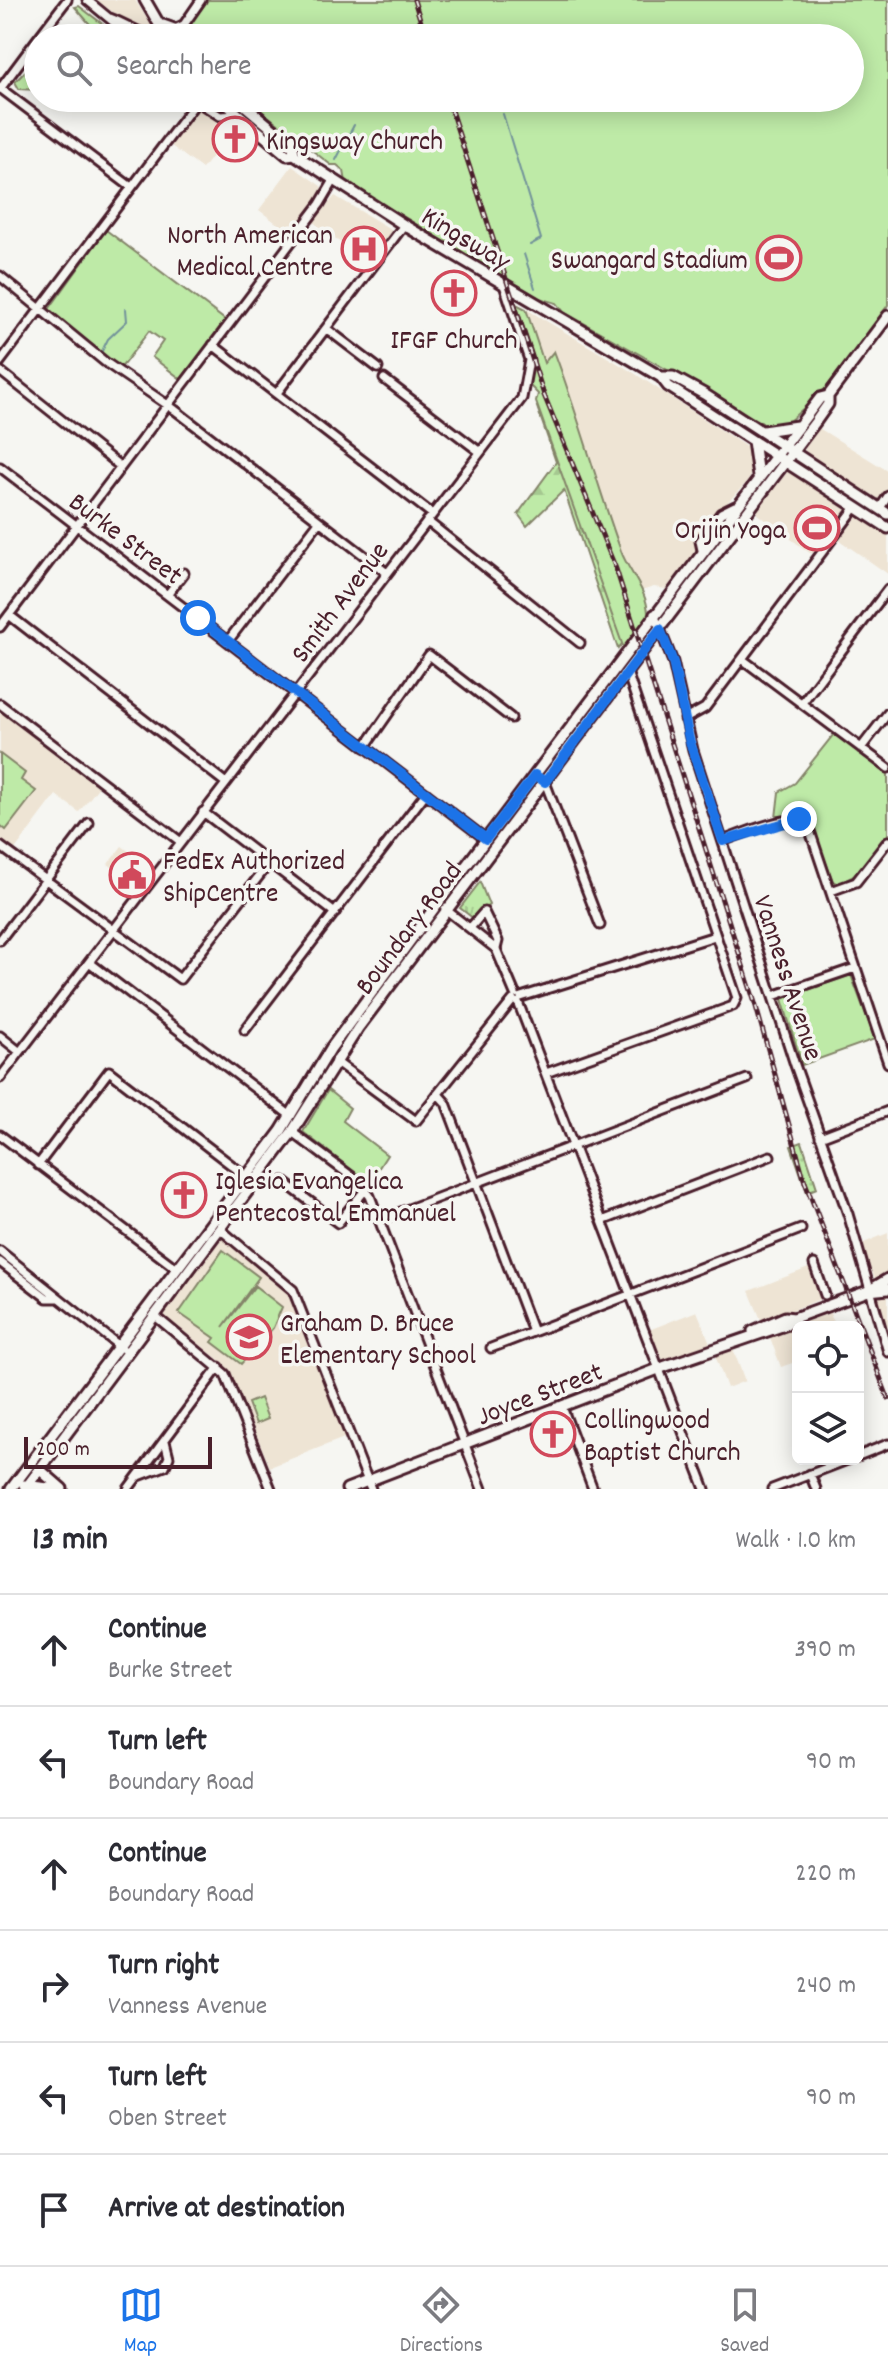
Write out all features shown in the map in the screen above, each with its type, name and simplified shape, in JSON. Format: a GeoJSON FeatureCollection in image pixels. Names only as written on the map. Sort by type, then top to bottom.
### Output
{"type":"FeatureCollection","features":[{"type":"Feature","properties":{"kind":"main road"},"geometry":{"type":"LineString","coordinates":[[145,0],[166,24]]}},
{"type":"Feature","properties":{"kind":"main road","name":"Kingsway"},"geometry":{"type":"LineString","coordinates":[[235,112],[287,155],[294,154],[333,182],[661,377],[668,386],[888,528]]}},
{"type":"Feature","properties":{"kind":"main road","name":"Kingsway"},"geometry":{"type":"LineString","coordinates":[[253,112],[293,146],[294,154]]}},
{"type":"Feature","properties":{"kind":"main road","name":"Boundary Road"},"geometry":{"type":"LineString","coordinates":[[11,1489],[154,1315],[220,1229],[292,1132],[335,1061],[785,462],[828,404],[828,396],[888,316]]}},
{"type":"Feature","properties":{"kind":"main road","name":"Kingsway"},"geometry":{"type":"LineString","coordinates":[[661,377],[673,377],[763,431],[884,511]]}},
{"type":"Feature","properties":{"kind":"main road","name":"Boundary Road"},"geometry":{"type":"LineString","coordinates":[[29,1487],[177,1269],[291,1116],[331,1048],[735,506],[820,398],[828,396]]}},
{"type":"Feature","properties":{"kind":"main road"},"geometry":{"type":"LineString","coordinates":[[763,431],[797,426]]}},
{"type":"Feature","properties":{"kind":"main road"},"geometry":{"type":"LineString","coordinates":[[753,441],[758,476]]}},
{"type":"Feature","properties":{"kind":"main road"},"geometry":{"type":"LineString","coordinates":[[292,1132],[301,1099]]}},
{"type":"Feature","properties":{"kind":"main road","name":"Joyce Street"},"geometry":{"type":"LineString","coordinates":[[347,1489],[370,1485],[465,1444],[748,1336],[785,1317],[794,1318],[868,1291],[888,1279]]}},
{"type":"Feature","properties":{"kind":"main road","name":"Joyce Street"},"geometry":{"type":"LineString","coordinates":[[868,1291],[888,1289]]}},
{"type":"Feature","properties":{"kind":"main road"},"geometry":{"type":"LineString","coordinates":[[25,1469],[29,1487]]}},
{"type":"Feature","properties":{"kind":"main road"},"geometry":{"type":"LineString","coordinates":[[39,1469],[62,1489]]}},
{"type":"Feature","properties":{"kind":"main road"},"geometry":{"type":"LineString","coordinates":[[11,1489],[56,1489]]}},
{"type":"Feature","properties":{"kind":"street"},"geometry":{"type":"LineString","coordinates":[[49,24],[67,0]]}},
{"type":"Feature","properties":{"kind":"street"},"geometry":{"type":"LineString","coordinates":[[87,0],[117,24]]}},
{"type":"Feature","properties":{"kind":"street"},"geometry":{"type":"LineString","coordinates":[[181,24],[201,0]]}},
{"type":"Feature","properties":{"kind":"street"},"geometry":{"type":"LineString","coordinates":[[110,18],[123,24]]}},
{"type":"Feature","properties":{"kind":"street"},"geometry":{"type":"LineString","coordinates":[[24,56],[0,88],[24,106]]}},
{"type":"Feature","properties":{"kind":"street"},"geometry":{"type":"LineString","coordinates":[[32,112],[131,187]]}},
{"type":"Feature","properties":{"kind":"street"},"geometry":{"type":"LineString","coordinates":[[0,362],[186,112]]}},
{"type":"Feature","properties":{"kind":"street"},"geometry":{"type":"LineString","coordinates":[[214,112],[220,116],[238,115]]}},
{"type":"Feature","properties":{"kind":"street"},"geometry":{"type":"LineString","coordinates":[[0,627],[319,205],[333,182]]}},
{"type":"Feature","properties":{"kind":"street"},"geometry":{"type":"LineString","coordinates":[[277,393],[404,225]]}},
{"type":"Feature","properties":{"kind":"street"},"geometry":{"type":"LineString","coordinates":[[0,276],[105,362],[167,405],[387,573]]}},
{"type":"Feature","properties":{"kind":"street","name":"Smith Avenue"},"geometry":{"type":"LineString","coordinates":[[0,1078],[524,393],[529,360],[504,285]]}},
{"type":"Feature","properties":{"kind":"street"},"geometry":{"type":"LineString","coordinates":[[327,329],[378,368]]}},
{"type":"Feature","properties":{"kind":"street"},"geometry":{"type":"LineString","coordinates":[[213,345],[430,517],[580,643]]}},
{"type":"Feature","properties":{"kind":"street"},"geometry":{"type":"LineString","coordinates":[[0,371],[121,467]]}},
{"type":"Feature","properties":{"kind":"street"},"geometry":{"type":"LineString","coordinates":[[384,379],[480,452]]}},
{"type":"Feature","properties":{"kind":"street","name":"Burke Street"},"geometry":{"type":"LineString","coordinates":[[0,467],[495,847]]}},
{"type":"Feature","properties":{"kind":"street"},"geometry":{"type":"LineString","coordinates":[[884,511],[888,496]]}},
{"type":"Feature","properties":{"kind":"street"},"geometry":{"type":"LineString","coordinates":[[685,719],[701,712],[856,507]]}},
{"type":"Feature","properties":{"kind":"street"},"geometry":{"type":"LineString","coordinates":[[228,641],[319,522]]}},
{"type":"Feature","properties":{"kind":"street"},"geometry":{"type":"LineString","coordinates":[[168,594],[184,573]]}},
{"type":"Feature","properties":{"kind":"street"},"geometry":{"type":"LineString","coordinates":[[802,703],[888,589]]}},
{"type":"Feature","properties":{"kind":"street","name":"Vanness Avenue"},"geometry":{"type":"LineString","coordinates":[[654,614],[673,662],[685,719],[723,841],[848,1214],[888,1352]]}},
{"type":"Feature","properties":{"kind":"street"},"geometry":{"type":"LineString","coordinates":[[9,615],[226,783]]}},
{"type":"Feature","properties":{"kind":"street"},"geometry":{"type":"LineString","coordinates":[[365,747],[429,655],[511,718]]}},
{"type":"Feature","properties":{"kind":"street"},"geometry":{"type":"LineString","coordinates":[[742,659],[888,768]]}},
{"type":"Feature","properties":{"kind":"street","name":"Vanness Avenue"},"geometry":{"type":"LineString","coordinates":[[546,1073],[733,1006],[737,998],[627,672]]}},
{"type":"Feature","properties":{"kind":"street"},"geometry":{"type":"LineString","coordinates":[[0,704],[181,842]]}},
{"type":"Feature","properties":{"kind":"street"},"geometry":{"type":"LineString","coordinates":[[861,748],[888,713]]}},
{"type":"Feature","properties":{"kind":"street"},"geometry":{"type":"LineString","coordinates":[[535,775],[545,782],[600,925]]}},
{"type":"Feature","properties":{"kind":"street"},"geometry":{"type":"LineString","coordinates":[[245,1030],[426,793]]}},
{"type":"Feature","properties":{"kind":"street"},"geometry":{"type":"LineString","coordinates":[[203,812],[335,913]]}},
{"type":"Feature","properties":{"kind":"street"},"geometry":{"type":"LineString","coordinates":[[723,841],[786,820],[803,820],[810,828],[888,1063]]}},
{"type":"Feature","properties":{"kind":"street"},"geometry":{"type":"LineString","coordinates":[[0,940],[89,823]]}},
{"type":"Feature","properties":{"kind":"street"},"geometry":{"type":"LineString","coordinates":[[0,846],[180,979],[269,863]]}},
{"type":"Feature","properties":{"kind":"street"},"geometry":{"type":"LineString","coordinates":[[831,891],[856,882],[887,846]]}},
{"type":"Feature","properties":{"kind":"street"},"geometry":{"type":"LineString","coordinates":[[438,903],[496,949],[705,1489]]}},
{"type":"Feature","properties":{"kind":"street"},"geometry":{"type":"LineString","coordinates":[[470,928],[484,912],[498,941],[496,949]]}},
{"type":"Feature","properties":{"kind":"street"},"geometry":{"type":"LineString","coordinates":[[335,1061],[411,1121],[419,1120],[516,998],[715,936]]}},
{"type":"Feature","properties":{"kind":"street"},"geometry":{"type":"LineString","coordinates":[[89,962],[291,1116]]}},
{"type":"Feature","properties":{"kind":"street"},"geometry":{"type":"LineString","coordinates":[[773,996],[855,968]]}},
{"type":"Feature","properties":{"kind":"street"},"geometry":{"type":"LineString","coordinates":[[879,1037],[888,1033]]}},
{"type":"Feature","properties":{"kind":"street"},"geometry":{"type":"LineString","coordinates":[[0,1036],[20,1052]]}},
{"type":"Feature","properties":{"kind":"street"},"geometry":{"type":"LineString","coordinates":[[38,1165],[109,1071],[247,1177]]}},
{"type":"Feature","properties":{"kind":"street"},"geometry":{"type":"LineString","coordinates":[[380,1220],[747,1079]]}},
{"type":"Feature","properties":{"kind":"street"},"geometry":{"type":"LineString","coordinates":[[438,1094],[446,1103],[533,1332]]}},
{"type":"Feature","properties":{"kind":"street"},"geometry":{"type":"LineString","coordinates":[[820,1137],[888,1111]]}},
{"type":"Feature","properties":{"kind":"street"},"geometry":{"type":"LineString","coordinates":[[292,1132],[366,1189],[482,1489]]}},
{"type":"Feature","properties":{"kind":"street"},"geometry":{"type":"LineString","coordinates":[[0,1135],[177,1269]]}},
{"type":"Feature","properties":{"kind":"street"},"geometry":{"type":"LineString","coordinates":[[602,1221],[770,1156]]}},
{"type":"Feature","properties":{"kind":"street"},"geometry":{"type":"LineString","coordinates":[[283,1181],[338,1223],[366,1189]]}},
{"type":"Feature","properties":{"kind":"street"},"geometry":{"type":"LineString","coordinates":[[220,1229],[293,1290],[370,1485]]}},
{"type":"Feature","properties":{"kind":"street"},"geometry":{"type":"LineString","coordinates":[[491,1348],[801,1229]]}},
{"type":"Feature","properties":{"kind":"street"},"geometry":{"type":"LineString","coordinates":[[0,1251],[123,1349]]}},
{"type":"Feature","properties":{"kind":"street"},"geometry":{"type":"LineString","coordinates":[[0,1262],[47,1298],[56,1298]]}},
{"type":"Feature","properties":{"kind":"street"},"geometry":{"type":"LineString","coordinates":[[814,1264],[825,1295]]}},
{"type":"Feature","properties":{"kind":"street"},"geometry":{"type":"LineString","coordinates":[[154,1315],[219,1367],[229,1382],[271,1489]]}},
{"type":"Feature","properties":{"kind":"street"},"geometry":{"type":"LineString","coordinates":[[128,1489],[219,1367]]}},
{"type":"Feature","properties":{"kind":"street"},"geometry":{"type":"LineString","coordinates":[[562,1407],[593,1489]]}},
{"type":"Feature","properties":{"kind":"street"},"geometry":{"type":"LineString","coordinates":[[137,1477],[165,1466],[169,1457],[165,1441]]}},
{"type":"Feature","properties":{"kind":"street"},"geometry":{"type":"LineString","coordinates":[[864,1454],[888,1444]]}},
{"type":"Feature","properties":{"kind":"street"},"geometry":{"type":"LineString","coordinates":[[772,1489],[834,1465]]}},
{"type":"Feature","properties":{"kind":"street"},"geometry":{"type":"LineString","coordinates":[[810,1474],[816,1489]]}},
{"type":"Feature","properties":{"kind":"shaded area"},"geometry":{"type":"Polygon","coordinates":[[[97,0],[135,0],[150,24],[126,23],[97,0]]]}},
{"type":"Feature","properties":{"kind":"shaded area"},"geometry":{"type":"Polygon","coordinates":[[[197,112],[204,112],[222,124],[238,123],[202,169],[170,145],[197,112]]]}},
{"type":"Feature","properties":{"kind":"shaded area"},"geometry":{"type":"Polygon","coordinates":[[[292,166],[321,186],[323,192],[291,234],[259,210],[292,166]]]}},
{"type":"Feature","properties":{"kind":"shaded area"},"geometry":{"type":"Polygon","coordinates":[[[335,196],[392,230],[369,264],[313,222],[335,196]]]}},
{"type":"Feature","properties":{"kind":"shaded area"},"geometry":{"type":"Polygon","coordinates":[[[526,309],[634,373],[751,450],[754,463],[748,481],[693,540],[697,543],[696,552],[666,589],[654,587],[641,591],[624,560],[554,352],[544,364],[526,309]]]}},
{"type":"Feature","properties":{"kind":"shaded area"},"geometry":{"type":"Polygon","coordinates":[[[817,427],[888,471],[888,488],[879,499],[805,454],[805,446],[817,427]]]}},
{"type":"Feature","properties":{"kind":"shaded area"},"geometry":{"type":"Polygon","coordinates":[[[788,471],[847,508],[816,553],[810,553],[757,514],[758,508],[788,471]]]}},
{"type":"Feature","properties":{"kind":"shaded area"},"geometry":{"type":"Polygon","coordinates":[[[858,516],[888,533],[888,574],[839,540],[858,516]]]}},
{"type":"Feature","properties":{"kind":"shaded area"},"geometry":{"type":"Polygon","coordinates":[[[0,709],[100,785],[79,812],[56,795],[13,852],[0,841],[0,709]]]}},
{"type":"Feature","properties":{"kind":"shaded area"},"geometry":{"type":"Polygon","coordinates":[[[122,846],[153,870],[140,887],[108,864],[122,846]]]}},
{"type":"Feature","properties":{"kind":"shaded area"},"geometry":{"type":"Polygon","coordinates":[[[888,1233],[888,1274],[875,1278],[859,1245],[888,1233]]]}},
{"type":"Feature","properties":{"kind":"shaded area","name":"Graham D. Bruce Elementary School"},"geometry":{"type":"Polygon","coordinates":[[[222,1238],[278,1279],[292,1296],[345,1433],[344,1438],[270,1467],[231,1375],[220,1361],[163,1315],[222,1238]]]}},
{"type":"Feature","properties":{"kind":"shaded area"},"geometry":{"type":"Polygon","coordinates":[[[811,1267],[823,1298],[762,1322],[749,1291],[811,1267]]]}},
{"type":"Feature","properties":{"kind":"shaded area"},"geometry":{"type":"Polygon","coordinates":[[[888,1292],[888,1327],[876,1300],[888,1292]]]}},
{"type":"Feature","properties":{"kind":"shaded area"},"geometry":{"type":"Polygon","coordinates":[[[697,1311],[710,1343],[663,1360],[649,1330],[697,1311]]]}},
{"type":"Feature","properties":{"kind":"shaded area"},"geometry":{"type":"Polygon","coordinates":[[[830,1313],[833,1321],[808,1321],[830,1313]]]}},
{"type":"Feature","properties":{"kind":"shaded area"},"geometry":{"type":"Polygon","coordinates":[[[792,1327],[792,1363],[781,1367],[769,1335],[792,1327]]]}},
{"type":"Feature","properties":{"kind":"shaded area"},"geometry":{"type":"Polygon","coordinates":[[[733,1349],[745,1381],[727,1388],[715,1355],[733,1349]]]}},
{"type":"Feature","properties":{"kind":"green space"},"geometry":{"type":"Polygon","coordinates":[[[208,0],[888,0],[888,305],[826,388],[787,423],[766,425],[564,312],[557,303],[539,298],[346,182],[344,171],[337,165],[331,165],[263,112],[864,112],[864,24],[190,24],[208,0]]]}},
{"type":"Feature","properties":{"kind":"green space"},"geometry":{"type":"Polygon","coordinates":[[[79,6],[103,24],[90,24],[75,7],[79,6]]]}},
{"type":"Feature","properties":{"kind":"green space"},"geometry":{"type":"Polygon","coordinates":[[[24,73],[24,89],[19,89],[15,82],[24,73]]]}},
{"type":"Feature","properties":{"kind":"green space"},"geometry":{"type":"Polygon","coordinates":[[[106,230],[225,320],[181,379],[152,357],[163,341],[149,331],[120,369],[47,312],[106,230]]]}},
{"type":"Feature","properties":{"kind":"green space"},"geometry":{"type":"Polygon","coordinates":[[[512,302],[526,309],[544,363],[554,351],[621,551],[647,605],[648,613],[642,627],[624,649],[536,402],[538,394],[528,384],[532,364],[512,302]]]}},
{"type":"Feature","properties":{"kind":"green space"},"geometry":{"type":"Polygon","coordinates":[[[544,405],[633,629],[618,649],[564,490],[527,526],[518,514],[556,462],[537,407],[544,405]]]}},
{"type":"Feature","properties":{"kind":"green space"},"geometry":{"type":"Polygon","coordinates":[[[834,734],[888,774],[888,835],[854,876],[838,884],[833,881],[810,821],[798,814],[776,818],[779,792],[795,783],[834,734]]]}},
{"type":"Feature","properties":{"kind":"green space"},"geometry":{"type":"Polygon","coordinates":[[[0,754],[25,773],[21,780],[36,791],[6,830],[0,825],[0,754]]]}},
{"type":"Feature","properties":{"kind":"green space"},"geometry":{"type":"Polygon","coordinates":[[[480,882],[489,905],[474,919],[460,908],[480,882]]]}},
{"type":"Feature","properties":{"kind":"green space"},"geometry":{"type":"Polygon","coordinates":[[[851,975],[875,1039],[802,1065],[782,999],[851,975]]]}},
{"type":"Feature","properties":{"kind":"green space"},"geometry":{"type":"Polygon","coordinates":[[[328,1090],[350,1108],[343,1121],[387,1155],[369,1183],[303,1132],[328,1090]]]}},
{"type":"Feature","properties":{"kind":"green space"},"geometry":{"type":"Polygon","coordinates":[[[802,1142],[817,1188],[807,1192],[791,1146],[802,1142]]]}},
{"type":"Feature","properties":{"kind":"green space"},"geometry":{"type":"Polygon","coordinates":[[[223,1250],[259,1277],[223,1327],[255,1286],[282,1307],[273,1328],[241,1364],[212,1342],[215,1338],[179,1313],[223,1250]]]}},
{"type":"Feature","properties":{"kind":"green space"},"geometry":{"type":"Polygon","coordinates":[[[260,1398],[268,1419],[256,1424],[248,1403],[260,1398]]]}},
{"type":"Feature","properties":{"kind":"waterway"},"geometry":{"type":"LineString","coordinates":[[503,114],[541,239],[530,245]]}},
{"type":"Feature","properties":{"kind":"waterway"},"geometry":{"type":"LineString","coordinates":[[336,160],[354,125]]}},
{"type":"Feature","properties":{"kind":"waterway"},"geometry":{"type":"LineString","coordinates":[[524,254],[535,288]]}},
{"type":"Feature","properties":{"kind":"waterway"},"geometry":{"type":"LineString","coordinates":[[102,351],[108,339],[127,321],[126,309]]}},
{"type":"Feature","properties":{"kind":"railway"},"geometry":{"type":"LineString","coordinates":[[414,0],[422,24]]}},
{"type":"Feature","properties":{"kind":"railway"},"geometry":{"type":"LineString","coordinates":[[452,112],[544,395],[616,569],[755,1003],[805,1182],[888,1398]]}},
{"type":"Feature","properties":{"kind":"place","name":"Kingsway Church"},"geometry":{"type":"Point","coordinates":[235,139]}},
{"type":"Feature","properties":{"kind":"place","name":"North American Medical Centre"},"geometry":{"type":"Point","coordinates":[364,249]}},
{"type":"Feature","properties":{"kind":"place","name":"Swangard Stadium"},"geometry":{"type":"Point","coordinates":[779,258]}},
{"type":"Feature","properties":{"kind":"place","name":"IFGF Church"},"geometry":{"type":"Point","coordinates":[454,293]}},
{"type":"Feature","properties":{"kind":"place","name":"Orijin Yoga"},"geometry":{"type":"Point","coordinates":[817,528]}},
{"type":"Feature","properties":{"kind":"place","name":"FedEx Authorized ShipCentre"},"geometry":{"type":"Point","coordinates":[132,875]}},
{"type":"Feature","properties":{"kind":"place","name":"Iglesia Evangelica Pentecostal Emmanuel"},"geometry":{"type":"Point","coordinates":[184,1195]}},
{"type":"Feature","properties":{"kind":"place","name":"Graham D. Bruce Elementary School"},"geometry":{"type":"Point","coordinates":[249,1337]}},
{"type":"Feature","properties":{"kind":"place","name":"Collingwood Baptist Church"},"geometry":{"type":"Point","coordinates":[553,1434]}},
{"type":"Feature","properties":{"kind":"route"},"geometry":{"type":"LineString","coordinates":[[198,618],[486,839],[535,775],[545,782],[660,629],[673,662],[689,739],[723,841],[786,820],[799,819]]}}]}
